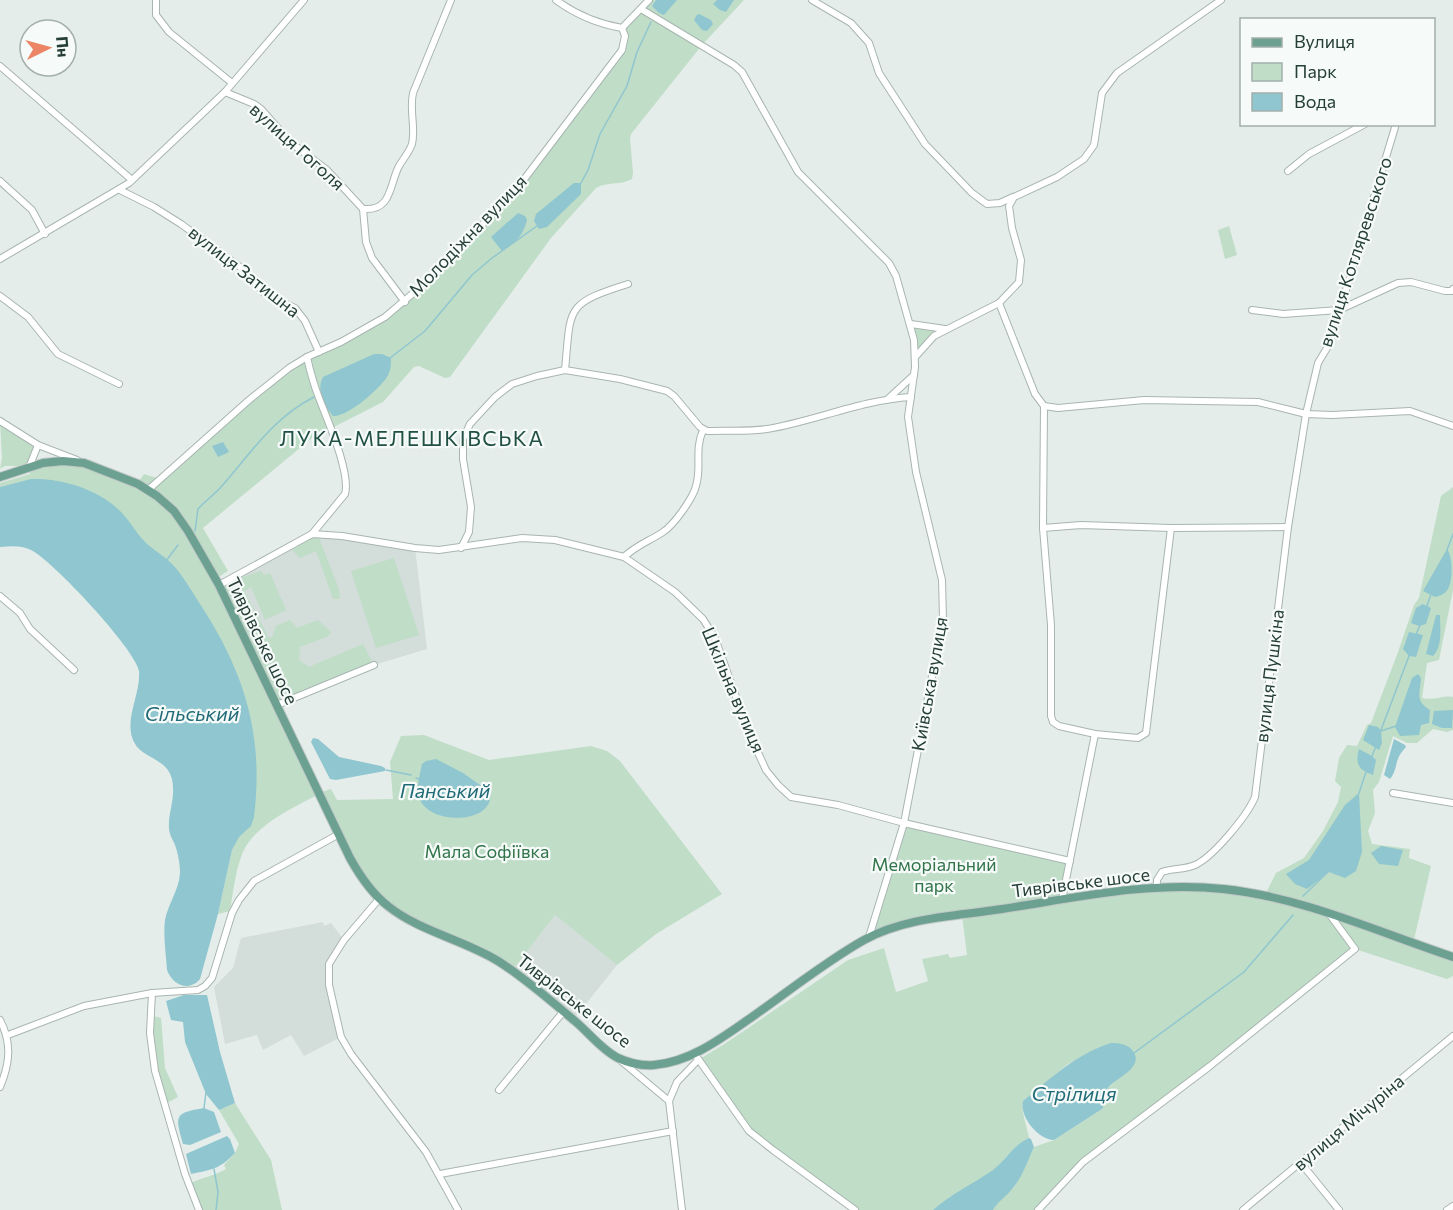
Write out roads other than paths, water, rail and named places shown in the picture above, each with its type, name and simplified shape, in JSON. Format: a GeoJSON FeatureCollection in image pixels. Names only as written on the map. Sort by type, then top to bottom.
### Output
{"type":"FeatureCollection","features":[{"type":"Feature","properties":{"kind":"main road","name":"Тиврівське шосе"},"geometry":{"type":"LineString","coordinates":[[0,477],[30,465],[63,461],[84,463],[148,490],[165,503],[181,520],[219,585],[355,868],[379,899],[403,916],[496,960],[617,1058],[635,1064],[652,1065],[696,1057],[869,937],[927,920],[1062,900],[1156,888],[1214,888],[1238,891],[1286,901],[1453,957]]}},
{"type":"Feature","properties":{"kind":"street"},"geometry":{"type":"LineString","coordinates":[[156,0],[156,15],[169,32],[232,83]]}},
{"type":"Feature","properties":{"kind":"street"},"geometry":{"type":"LineString","coordinates":[[0,260],[120,190],[132,180],[225,92],[304,0]]}},
{"type":"Feature","properties":{"kind":"street"},"geometry":{"type":"LineString","coordinates":[[405,302],[372,258],[366,242],[363,209],[378,207],[388,198],[396,174],[409,152],[412,143],[410,105],[413,93],[451,0]]}},
{"type":"Feature","properties":{"kind":"street"},"geometry":{"type":"LineString","coordinates":[[556,0],[565,7],[604,25],[622,28],[649,0]]}},
{"type":"Feature","properties":{"kind":"street"},"geometry":{"type":"LineString","coordinates":[[812,0],[851,22],[869,43],[879,73],[925,144],[972,193],[987,204],[1000,203],[1014,197],[1057,177],[1084,159],[1094,145],[1102,93],[1118,73],[1221,0]]}},
{"type":"Feature","properties":{"kind":"street","name":"Київська вулиця"},"geometry":{"type":"LineString","coordinates":[[641,9],[734,64],[742,72],[798,172],[890,262],[911,324],[915,356],[908,417],[915,461],[942,580],[944,619],[904,824],[869,937]]}},
{"type":"Feature","properties":{"kind":"street","name":"Молодіжна вулиця"},"geometry":{"type":"LineString","coordinates":[[148,490],[249,400],[289,368],[386,317],[437,273],[497,211],[532,170],[622,50],[625,36],[622,28]]}},
{"type":"Feature","properties":{"kind":"street"},"geometry":{"type":"LineString","coordinates":[[0,66],[132,180]]}},
{"type":"Feature","properties":{"kind":"street","name":"вулиця Гоголя"},"geometry":{"type":"LineString","coordinates":[[225,92],[261,109],[290,142],[327,170],[363,209]]}},
{"type":"Feature","properties":{"kind":"street"},"geometry":{"type":"LineString","coordinates":[[1288,171],[1309,154],[1361,126]]}},
{"type":"Feature","properties":{"kind":"street","name":"вулиця Котляревського"},"geometry":{"type":"LineString","coordinates":[[1306,414],[1318,363],[1330,343],[1395,126]]}},
{"type":"Feature","properties":{"kind":"street"},"geometry":{"type":"LineString","coordinates":[[0,181],[32,210],[45,234]]}},
{"type":"Feature","properties":{"kind":"street","name":"вулиця Затишна"},"geometry":{"type":"LineString","coordinates":[[120,190],[181,224],[240,267],[264,292],[295,308],[305,321],[319,352]]}},
{"type":"Feature","properties":{"kind":"street"},"geometry":{"type":"LineString","coordinates":[[915,356],[929,340],[945,329],[999,303],[1019,282],[1021,260],[1009,207],[1014,197]]}},
{"type":"Feature","properties":{"kind":"street"},"geometry":{"type":"LineString","coordinates":[[1252,310],[1283,314],[1339,310],[1398,283],[1411,282],[1445,291],[1453,289]]}},
{"type":"Feature","properties":{"kind":"street"},"geometry":{"type":"LineString","coordinates":[[565,370],[570,321],[575,309],[590,297],[628,284]]}},
{"type":"Feature","properties":{"kind":"street"},"geometry":{"type":"LineString","coordinates":[[0,296],[28,317],[58,354],[119,384]]}},
{"type":"Feature","properties":{"kind":"street"},"geometry":{"type":"LineString","coordinates":[[999,303],[1035,394],[1044,406],[1043,528],[1051,625],[1051,716],[1053,722],[1059,726],[1095,734],[1138,738],[1146,733],[1171,528]]}},
{"type":"Feature","properties":{"kind":"street"},"geometry":{"type":"LineString","coordinates":[[911,324],[945,329]]}},
{"type":"Feature","properties":{"kind":"street"},"geometry":{"type":"LineString","coordinates":[[219,585],[312,534],[345,494],[346,485],[336,443],[318,396],[307,357]]}},
{"type":"Feature","properties":{"kind":"street"},"geometry":{"type":"LineString","coordinates":[[461,548],[469,532],[471,515],[462,452],[463,439],[466,430],[495,397],[512,384],[565,370],[620,379],[667,391],[703,430]]}},
{"type":"Feature","properties":{"kind":"street"},"geometry":{"type":"LineString","coordinates":[[888,398],[914,375]]}},
{"type":"Feature","properties":{"kind":"street"},"geometry":{"type":"LineString","coordinates":[[703,430],[770,428],[888,398],[910,397]]}},
{"type":"Feature","properties":{"kind":"street"},"geometry":{"type":"LineString","coordinates":[[1044,406],[1058,408],[1144,400],[1258,402],[1306,414],[1410,411],[1453,426]]}},
{"type":"Feature","properties":{"kind":"street","name":"вулиця Пушкіна"},"geometry":{"type":"LineString","coordinates":[[1156,888],[1162,872],[1188,868],[1206,858],[1246,812],[1255,797],[1288,527],[1306,414]]}},
{"type":"Feature","properties":{"kind":"street"},"geometry":{"type":"LineString","coordinates":[[0,421],[38,445],[84,463]]}},
{"type":"Feature","properties":{"kind":"street"},"geometry":{"type":"LineString","coordinates":[[624,557],[636,546],[667,529],[694,494],[698,476],[698,444],[703,430]]}},
{"type":"Feature","properties":{"kind":"street"},"geometry":{"type":"LineString","coordinates":[[30,465],[38,445]]}},
{"type":"Feature","properties":{"kind":"street"},"geometry":{"type":"LineString","coordinates":[[1043,528],[1081,525],[1171,528],[1288,527]]}},
{"type":"Feature","properties":{"kind":"street","name":"Шкільна вулиця"},"geometry":{"type":"LineString","coordinates":[[312,534],[342,536],[429,549],[461,548],[522,538],[555,540],[624,557],[675,592],[703,619],[715,638],[766,770],[790,797],[838,805],[904,824],[1070,861]]}},
{"type":"Feature","properties":{"kind":"street"},"geometry":{"type":"LineString","coordinates":[[0,596],[20,613],[30,628],[74,670]]}},
{"type":"Feature","properties":{"kind":"street"},"geometry":{"type":"LineString","coordinates":[[277,705],[374,665]]}},
{"type":"Feature","properties":{"kind":"street"},"geometry":{"type":"LineString","coordinates":[[1062,900],[1095,734]]}},
{"type":"Feature","properties":{"kind":"street"},"geometry":{"type":"LineString","coordinates":[[1393,793],[1453,803]]}},
{"type":"Feature","properties":{"kind":"street"},"geometry":{"type":"LineString","coordinates":[[8,1035],[84,1006],[152,993],[198,990],[206,986],[212,978],[232,913],[254,881],[339,834]]}},
{"type":"Feature","properties":{"kind":"street"},"geometry":{"type":"LineString","coordinates":[[379,899],[331,959],[328,970],[329,985],[345,1044],[426,1152],[458,1210]]}},
{"type":"Feature","properties":{"kind":"street"},"geometry":{"type":"LineString","coordinates":[[1038,1210],[1083,1162],[1210,1066],[1355,949],[1330,915]]}},
{"type":"Feature","properties":{"kind":"street"},"geometry":{"type":"LineString","coordinates":[[152,993],[150,1033],[155,1071],[185,1174],[199,1210]]}},
{"type":"Feature","properties":{"kind":"street"},"geometry":{"type":"LineString","coordinates":[[499,1090],[563,1012]]}},
{"type":"Feature","properties":{"kind":"street"},"geometry":{"type":"LineString","coordinates":[[0,1020],[8,1035],[7,1063],[0,1087]]}},
{"type":"Feature","properties":{"kind":"street","name":"вулиця Мічуріна"},"geometry":{"type":"LineString","coordinates":[[1243,1210],[1453,1036]]}},
{"type":"Feature","properties":{"kind":"street"},"geometry":{"type":"LineString","coordinates":[[682,1210],[669,1101],[676,1082],[696,1057],[750,1131],[764,1144],[855,1210]]}},
{"type":"Feature","properties":{"kind":"street"},"geometry":{"type":"LineString","coordinates":[[617,1058],[669,1101]]}},
{"type":"Feature","properties":{"kind":"street"},"geometry":{"type":"LineString","coordinates":[[440,1174],[673,1131]]}},
{"type":"Feature","properties":{"kind":"street"},"geometry":{"type":"LineString","coordinates":[[1301,1163],[1339,1210]]}},
{"type":"Feature","properties":{"kind":"street"},"geometry":{"type":"LineString","coordinates":[[1448,1210],[1453,1206]]}},
{"type":"Feature","properties":{"kind":"water"},"geometry":{"type":"Polygon","coordinates":[[[656,0],[677,0],[664,15],[652,6],[656,0]]]}},
{"type":"Feature","properties":{"kind":"water"},"geometry":{"type":"Polygon","coordinates":[[[717,0],[734,0],[726,12],[713,4],[717,0]]]}},
{"type":"Feature","properties":{"kind":"water"},"geometry":{"type":"Polygon","coordinates":[[[699,14],[711,20],[713,24],[707,31],[702,30],[694,20],[699,14]]]}},
{"type":"Feature","properties":{"kind":"water"},"geometry":{"type":"Polygon","coordinates":[[[574,183],[581,183],[581,194],[547,227],[539,229],[534,221],[536,214],[574,183]]]}},
{"type":"Feature","properties":{"kind":"water"},"geometry":{"type":"Polygon","coordinates":[[[518,213],[525,216],[527,220],[523,231],[502,251],[491,237],[518,213]]]}},
{"type":"Feature","properties":{"kind":"water"},"geometry":{"type":"Polygon","coordinates":[[[374,354],[382,354],[391,358],[387,377],[355,407],[333,416],[322,397],[320,387],[323,377],[374,354]]]}},
{"type":"Feature","properties":{"kind":"water"},"geometry":{"type":"Polygon","coordinates":[[[223,442],[229,452],[218,457],[212,446],[223,442]]]}},
{"type":"Feature","properties":{"kind":"water","name":"Сільський"},"geometry":{"type":"Polygon","coordinates":[[[31,479],[68,483],[104,498],[123,514],[146,543],[174,566],[216,630],[229,655],[248,706],[256,759],[254,817],[251,826],[239,837],[232,850],[218,914],[200,979],[190,985],[176,983],[167,970],[165,920],[180,872],[177,851],[169,830],[173,788],[168,770],[138,748],[131,734],[131,716],[138,689],[139,671],[124,645],[92,606],[42,557],[23,547],[0,547],[0,487],[31,479]]]}},
{"type":"Feature","properties":{"kind":"water"},"geometry":{"type":"Polygon","coordinates":[[[1447,549],[1451,563],[1450,585],[1447,591],[1435,597],[1423,591],[1447,549]]]}},
{"type":"Feature","properties":{"kind":"water"},"geometry":{"type":"Polygon","coordinates":[[[1423,604],[1431,608],[1426,624],[1419,626],[1411,623],[1416,608],[1423,604]]]}},
{"type":"Feature","properties":{"kind":"water"},"geometry":{"type":"Polygon","coordinates":[[[1436,615],[1440,615],[1440,637],[1433,656],[1426,654],[1436,615]]]}},
{"type":"Feature","properties":{"kind":"water"},"geometry":{"type":"Polygon","coordinates":[[[1409,632],[1423,635],[1416,657],[1409,656],[1403,649],[1409,632]]]}},
{"type":"Feature","properties":{"kind":"water"},"geometry":{"type":"Polygon","coordinates":[[[1418,674],[1421,678],[1420,700],[1430,710],[1429,723],[1421,725],[1419,735],[1400,736],[1395,727],[1412,678],[1418,674]]]}},
{"type":"Feature","properties":{"kind":"water"},"geometry":{"type":"Polygon","coordinates":[[[1453,710],[1452,728],[1442,728],[1432,724],[1434,711],[1453,710]]]}},
{"type":"Feature","properties":{"kind":"water"},"geometry":{"type":"Polygon","coordinates":[[[1369,725],[1378,727],[1381,731],[1382,743],[1379,750],[1363,740],[1369,725]]]}},
{"type":"Feature","properties":{"kind":"water"},"geometry":{"type":"Polygon","coordinates":[[[313,738],[318,739],[339,757],[381,766],[385,768],[385,771],[336,780],[330,779],[311,742],[313,738]]]}},
{"type":"Feature","properties":{"kind":"water"},"geometry":{"type":"Polygon","coordinates":[[[1394,739],[1406,747],[1399,756],[1390,779],[1384,775],[1394,739]]]}},
{"type":"Feature","properties":{"kind":"water"},"geometry":{"type":"Polygon","coordinates":[[[1359,749],[1376,760],[1373,775],[1364,771],[1359,765],[1357,758],[1359,749]]]}},
{"type":"Feature","properties":{"kind":"water","name":"Панський"},"geometry":{"type":"Polygon","coordinates":[[[436,759],[463,773],[490,792],[489,803],[483,810],[473,816],[460,818],[447,817],[425,807],[418,793],[422,764],[436,759]]]}},
{"type":"Feature","properties":{"kind":"water"},"geometry":{"type":"Polygon","coordinates":[[[1359,793],[1362,852],[1356,871],[1345,878],[1329,872],[1307,889],[1295,884],[1286,874],[1309,860],[1345,805],[1359,793]]]}},
{"type":"Feature","properties":{"kind":"water"},"geometry":{"type":"Polygon","coordinates":[[[1381,846],[1403,850],[1398,866],[1379,864],[1371,853],[1381,846]]]}},
{"type":"Feature","properties":{"kind":"water"},"geometry":{"type":"Polygon","coordinates":[[[184,995],[207,995],[235,1103],[219,1110],[206,1094],[185,1042],[183,1022],[171,1020],[166,1001],[184,995]]]}},
{"type":"Feature","properties":{"kind":"water","name":"Стрілиця"},"geometry":{"type":"Polygon","coordinates":[[[1111,1043],[1129,1047],[1136,1057],[1132,1068],[1108,1088],[1105,1093],[1106,1102],[1102,1109],[1054,1140],[1042,1136],[1027,1120],[1023,1101],[1075,1060],[1111,1043]]]}},
{"type":"Feature","properties":{"kind":"water"},"geometry":{"type":"Polygon","coordinates":[[[204,1108],[214,1112],[221,1132],[190,1145],[183,1144],[179,1117],[187,1112],[204,1108]]]}},
{"type":"Feature","properties":{"kind":"water"},"geometry":{"type":"Polygon","coordinates":[[[227,1136],[235,1153],[215,1168],[191,1174],[186,1154],[227,1136]]]}},
{"type":"Feature","properties":{"kind":"water","name":"Стрілиця"},"geometry":{"type":"Polygon","coordinates":[[[1029,1138],[1034,1147],[1022,1174],[1016,1185],[993,1210],[933,1210],[993,1170],[1019,1144],[1029,1138]]]}},
{"type":"Feature","properties":{"kind":"waterway"},"geometry":{"type":"LineString","coordinates":[[581,183],[588,170],[600,134],[627,86],[637,52],[651,22]]}},
{"type":"Feature","properties":{"kind":"waterway"},"geometry":{"type":"LineString","coordinates":[[390,358],[425,331],[472,275],[537,226]]}},
{"type":"Feature","properties":{"kind":"waterway"},"geometry":{"type":"LineString","coordinates":[[195,531],[198,509],[221,487],[275,426],[300,405],[314,397]]}},
{"type":"Feature","properties":{"kind":"waterway"},"geometry":{"type":"LineString","coordinates":[[1447,550],[1453,534]]}},
{"type":"Feature","properties":{"kind":"waterway"},"geometry":{"type":"LineString","coordinates":[[166,561],[178,545]]}},
{"type":"Feature","properties":{"kind":"waterway"},"geometry":{"type":"LineString","coordinates":[[1427,606],[1431,594]]}},
{"type":"Feature","properties":{"kind":"waterway"},"geometry":{"type":"LineString","coordinates":[[1416,635],[1420,625]]}},
{"type":"Feature","properties":{"kind":"waterway"},"geometry":{"type":"LineString","coordinates":[[1381,730],[1409,656]]}},
{"type":"Feature","properties":{"kind":"waterway"},"geometry":{"type":"LineString","coordinates":[[1381,731],[1396,726]]}},
{"type":"Feature","properties":{"kind":"waterway"},"geometry":{"type":"LineString","coordinates":[[1372,756],[1376,746]]}},
{"type":"Feature","properties":{"kind":"waterway"},"geometry":{"type":"LineString","coordinates":[[386,770],[411,775]]}},
{"type":"Feature","properties":{"kind":"waterway"},"geometry":{"type":"LineString","coordinates":[[1359,793],[1366,772]]}},
{"type":"Feature","properties":{"kind":"waterway"},"geometry":{"type":"LineString","coordinates":[[1303,896],[1330,870]]}},
{"type":"Feature","properties":{"kind":"waterway"},"geometry":{"type":"LineString","coordinates":[[1134,1053],[1244,972],[1293,915]]}},
{"type":"Feature","properties":{"kind":"waterway"},"geometry":{"type":"LineString","coordinates":[[204,1108],[206,1092]]}},
{"type":"Feature","properties":{"kind":"waterway"},"geometry":{"type":"LineString","coordinates":[[214,1169],[218,1192],[216,1210]]}},
{"type":"Feature","properties":{"kind":"district","name":"ЛУКА-МЕЛЕШКІВСЬКА"},"geometry":{"type":"Point","coordinates":[412,439]}},
{"type":"Feature","properties":{"kind":"park label","name":"Мала Софіївка"},"geometry":{"type":"Point","coordinates":[487,852]}},
{"type":"Feature","properties":{"kind":"park label","name":"Меморіальний парк"},"geometry":{"type":"Point","coordinates":[934,875]}}]}
